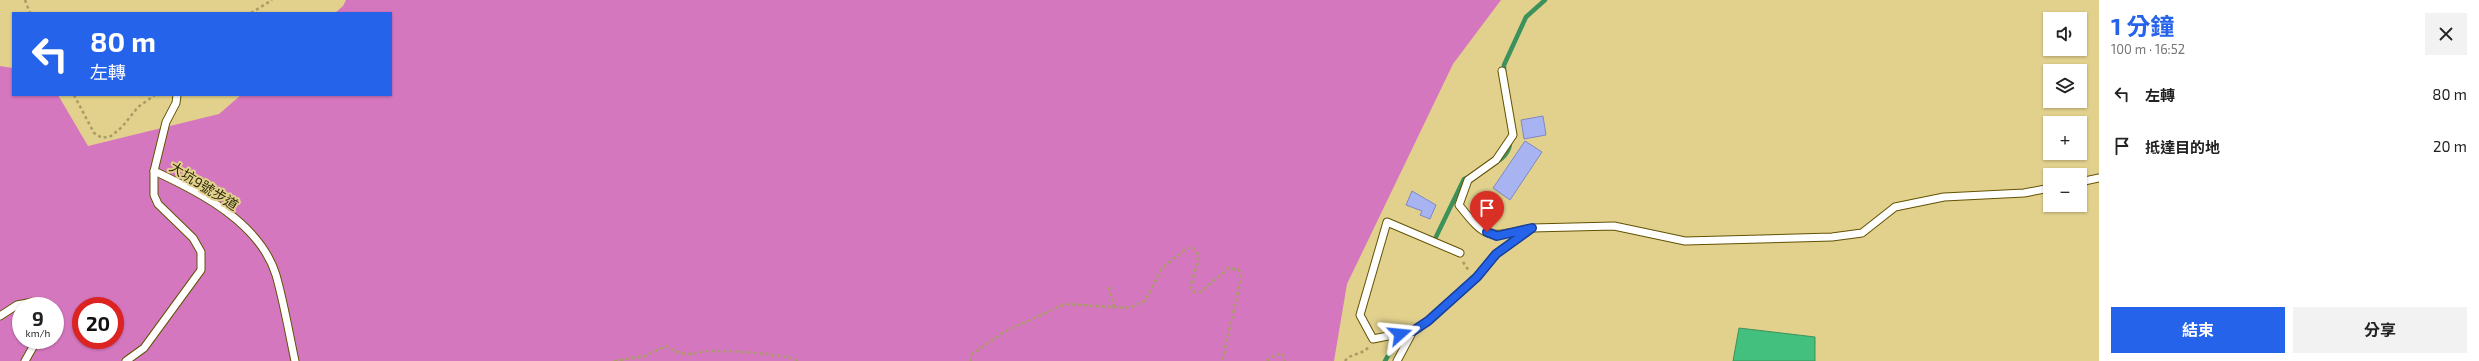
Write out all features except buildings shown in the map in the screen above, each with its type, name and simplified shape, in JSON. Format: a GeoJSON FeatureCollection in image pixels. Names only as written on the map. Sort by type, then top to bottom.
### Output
{"type":"FeatureCollection","features":[{"type":"Feature","properties":{"kind":"lane"},"geometry":{"type":"LineString","coordinates":[[1502,71],[1514,135],[1496,160],[1468,180],[1459,205],[1478,228],[1497,236],[1532,228],[1614,226],[1685,241],[1832,237],[1862,233],[1896,207],[1944,198],[2024,193],[2043,189]]}},
{"type":"Feature","properties":{"kind":"lane","name":"大坑9號步道"},"geometry":{"type":"LineString","coordinates":[[177,96],[176,103],[166,122],[154,171],[224,210],[254,235],[276,274],[295,361]]}},
{"type":"Feature","properties":{"kind":"lane"},"geometry":{"type":"LineString","coordinates":[[126,361],[144,348],[201,270],[200,252],[193,238],[158,204],[154,195],[154,171]]}},
{"type":"Feature","properties":{"kind":"lane"},"geometry":{"type":"LineString","coordinates":[[2087,181],[2099,178]]}},
{"type":"Feature","properties":{"kind":"lane"},"geometry":{"type":"LineString","coordinates":[[1460,253],[1387,222],[1360,315],[1373,339],[1413,331],[1428,321],[1477,277],[1496,254],[1532,228]]}},
{"type":"Feature","properties":{"kind":"lane"},"geometry":{"type":"LineString","coordinates":[[0,316],[12,310]]}},
{"type":"Feature","properties":{"kind":"lane"},"geometry":{"type":"LineString","coordinates":[[1397,361],[1413,331]]}},
{"type":"Feature","properties":{"kind":"lane"},"geometry":{"type":"LineString","coordinates":[[25,361],[32,349]]}},
{"type":"Feature","properties":{"kind":"path"},"geometry":{"type":"LineString","coordinates":[[25,0],[30,12]]}},
{"type":"Feature","properties":{"kind":"path"},"geometry":{"type":"LineString","coordinates":[[253,12],[272,0]]}},
{"type":"Feature","properties":{"kind":"path"},"geometry":{"type":"LineString","coordinates":[[75,96],[94,132],[102,138],[111,136],[122,127],[138,106],[153,96]]}},
{"type":"Feature","properties":{"kind":"path"},"geometry":{"type":"LineString","coordinates":[[970,361],[972,354],[1004,332],[1065,304],[1129,308],[1145,301],[1162,268],[1187,248],[1196,249],[1200,258],[1190,287],[1194,292],[1200,292],[1229,268],[1239,270],[1241,279],[1222,361]]}},
{"type":"Feature","properties":{"kind":"path"},"geometry":{"type":"LineString","coordinates":[[1109,287],[1114,307]]}},
{"type":"Feature","properties":{"kind":"path"},"geometry":{"type":"LineString","coordinates":[[1344,361],[1347,358],[1367,350],[1373,339]]}},
{"type":"Feature","properties":{"kind":"path"},"geometry":{"type":"LineString","coordinates":[[614,361],[645,356],[666,346],[675,352],[690,356],[714,351],[779,356],[799,361]]}},
{"type":"Feature","properties":{"kind":"path"},"geometry":{"type":"LineString","coordinates":[[1267,361],[1271,357],[1282,354],[1285,361]]}},
{"type":"Feature","properties":{"kind":"shaded area"},"geometry":{"type":"Polygon","coordinates":[[[346,0],[1501,0],[1453,64],[1347,284],[1334,361],[0,361],[0,66],[12,68],[12,96],[59,96],[88,146],[219,114],[240,96],[392,96],[392,12],[336,12],[343,6],[346,0]]]}},
{"type":"Feature","properties":{"kind":"shaded area"},"geometry":{"type":"Polygon","coordinates":[[[1739,328],[1815,337],[1815,361],[1733,361],[1739,328]]]}},
{"type":"Feature","properties":{"kind":"waterway"},"geometry":{"type":"LineString","coordinates":[[1504,74],[1504,65],[1526,17],[1545,0]]}},
{"type":"Feature","properties":{"kind":"waterway"},"geometry":{"type":"LineString","coordinates":[[1495,163],[1501,159],[1508,150],[1510,139]]}},
{"type":"Feature","properties":{"kind":"waterway"},"geometry":{"type":"LineString","coordinates":[[1434,241],[1464,179],[1469,177]]}},
{"type":"Feature","properties":{"kind":"waterway"},"geometry":{"type":"LineString","coordinates":[[1385,361],[1392,349]]}},
{"type":"Feature","properties":{"kind":"route"},"geometry":{"type":"LineString","coordinates":[[1400,334],[1413,331],[1428,321],[1477,277],[1496,254],[1532,228],[1497,236],[1487,232]]}}]}
